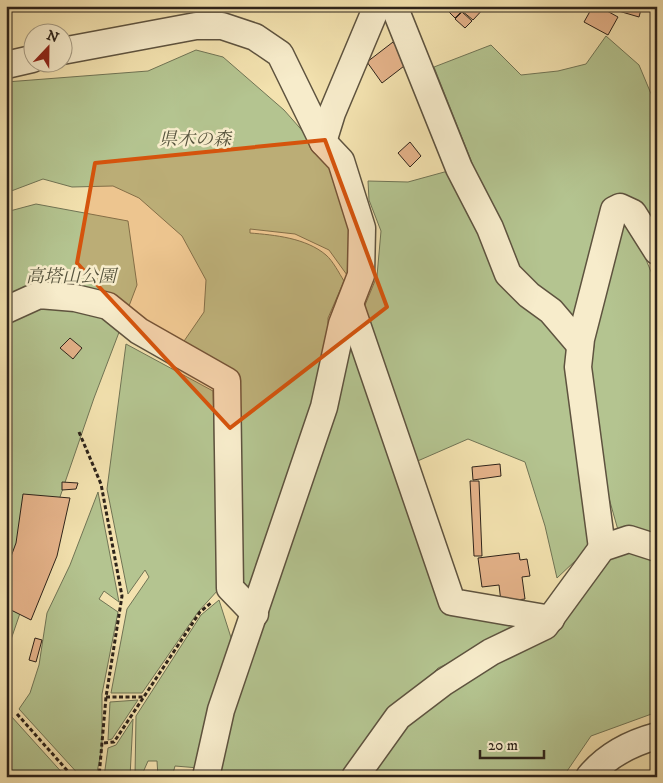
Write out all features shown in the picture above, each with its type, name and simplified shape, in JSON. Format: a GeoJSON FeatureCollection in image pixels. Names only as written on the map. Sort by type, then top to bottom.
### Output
{"type":"FeatureCollection","features":[{"type":"Feature","properties":{"kind":"street"},"geometry":{"type":"LineString","coordinates":[[324,142],[332,113],[377,6]]}},
{"type":"Feature","properties":{"kind":"street"},"geometry":{"type":"LineString","coordinates":[[394,6],[459,168],[490,228],[508,274],[529,296],[551,311],[580,345]]}},
{"type":"Feature","properties":{"kind":"street"},"geometry":{"type":"LineString","coordinates":[[72,49],[196,26],[222,26],[255,37],[280,54],[324,142],[341,161],[362,228],[361,275],[342,324],[324,407],[220,710],[206,777]]}},
{"type":"Feature","properties":{"kind":"street"},"geometry":{"type":"LineString","coordinates":[[6,65],[22,61]]}},
{"type":"Feature","properties":{"kind":"street"},"geometry":{"type":"LineString","coordinates":[[602,548],[578,367],[580,345],[614,210],[620,207],[633,213],[657,251]]}},
{"type":"Feature","properties":{"kind":"street"},"geometry":{"type":"LineString","coordinates":[[6,310],[39,295],[75,298],[108,306],[139,331],[227,382],[230,588],[254,614]]}},
{"type":"Feature","properties":{"kind":"street"},"geometry":{"type":"LineString","coordinates":[[350,304],[452,602],[551,619]]}},
{"type":"Feature","properties":{"kind":"street"},"geometry":{"type":"LineString","coordinates":[[355,777],[398,717],[461,671],[491,652],[546,626],[602,548],[629,539],[657,548]]}},
{"type":"Feature","properties":{"kind":"street"},"geometry":{"type":"LineString","coordinates":[[589,777],[622,749],[657,736]]}},
{"type":"Feature","properties":{"kind":"path"},"geometry":{"type":"LineString","coordinates":[[79,432],[101,484],[122,596],[106,697],[104,743],[99,777]]}},
{"type":"Feature","properties":{"kind":"path"},"geometry":{"type":"LineString","coordinates":[[104,743],[114,742],[200,612],[215,599]]}},
{"type":"Feature","properties":{"kind":"path"},"geometry":{"type":"LineString","coordinates":[[106,697],[144,697]]}},
{"type":"Feature","properties":{"kind":"path"},"geometry":{"type":"LineString","coordinates":[[17,714],[73,777]]}},
{"type":"Feature","properties":{"kind":"highlighted area"},"geometry":{"type":"Polygon","coordinates":[[[325,140],[387,307],[230,428],[77,263],[95,163],[325,140]]]}},
{"type":"Feature","properties":{"kind":"green space"},"geometry":{"type":"Polygon","coordinates":[[[606,36],[639,65],[657,108],[657,228],[624,199],[602,204],[575,322],[550,294],[524,276],[510,259],[434,67],[491,45],[521,75],[558,71],[586,64],[606,36]]]}},
{"type":"Feature","properties":{"kind":"green space","name":"県木の森"},"geometry":{"type":"Polygon","coordinates":[[[196,50],[223,57],[284,110],[322,153],[345,204],[354,258],[347,275],[329,250],[295,234],[250,229],[250,233],[290,238],[318,249],[331,260],[344,281],[328,318],[328,354],[258,585],[247,588],[238,571],[235,377],[182,344],[204,312],[206,280],[182,236],[139,198],[113,186],[72,187],[43,179],[6,193],[6,82],[148,71],[196,50]]]}},
{"type":"Feature","properties":{"kind":"green space"},"geometry":{"type":"Polygon","coordinates":[[[448,171],[565,340],[593,544],[557,578],[545,526],[525,462],[468,439],[413,463],[363,310],[377,276],[381,231],[369,200],[368,181],[408,182],[448,171]]]}},
{"type":"Feature","properties":{"kind":"green space","name":"高塔山公園"},"geometry":{"type":"Polygon","coordinates":[[[36,204],[128,221],[137,285],[94,398],[6,654],[6,212],[36,204]]]}},
{"type":"Feature","properties":{"kind":"green space"},"geometry":{"type":"Polygon","coordinates":[[[624,225],[637,238],[657,286],[657,538],[618,530],[607,491],[587,363],[617,236],[624,225]]]}},
{"type":"Feature","properties":{"kind":"green space"},"geometry":{"type":"Polygon","coordinates":[[[353,327],[446,607],[532,624],[438,668],[380,728],[346,777],[216,777],[241,680],[353,327]]]}},
{"type":"Feature","properties":{"kind":"green space"},"geometry":{"type":"Polygon","coordinates":[[[126,344],[213,391],[218,590],[198,612],[142,693],[111,693],[127,609],[149,577],[145,570],[128,594],[107,489],[126,344]]]}},
{"type":"Feature","properties":{"kind":"green space"},"geometry":{"type":"Polygon","coordinates":[[[98,492],[119,602],[104,591],[99,599],[118,612],[102,694],[102,748],[96,777],[81,777],[19,709],[30,693],[39,665],[47,613],[70,565],[98,492]]]}},
{"type":"Feature","properties":{"kind":"green space"},"geometry":{"type":"Polygon","coordinates":[[[633,551],[657,563],[657,712],[591,736],[563,777],[365,777],[398,732],[608,560],[633,551]]]}},
{"type":"Feature","properties":{"kind":"green space"},"geometry":{"type":"Polygon","coordinates":[[[219,600],[234,647],[199,768],[175,766],[172,777],[158,777],[157,761],[148,761],[141,777],[135,777],[136,716],[201,615],[219,600]]]}},
{"type":"Feature","properties":{"kind":"green space"},"geometry":{"type":"Polygon","coordinates":[[[138,700],[112,739],[108,740],[110,702],[138,700]]]}},
{"type":"Feature","properties":{"kind":"green space"},"geometry":{"type":"Polygon","coordinates":[[[11,716],[66,777],[6,777],[6,721],[11,716]]]}},
{"type":"Feature","properties":{"kind":"green space"},"geometry":{"type":"Polygon","coordinates":[[[133,719],[130,777],[104,777],[108,748],[116,745],[133,719]]]}},
{"type":"Feature","properties":{"kind":"building"},"geometry":{"type":"Polygon","coordinates":[[[446,6],[486,6],[473,20],[462,11],[455,18],[445,8],[446,6]]]}},
{"type":"Feature","properties":{"kind":"building"},"geometry":{"type":"Polygon","coordinates":[[[593,6],[598,6],[618,17],[608,35],[584,22],[593,6]]]}},
{"type":"Feature","properties":{"kind":"building"},"geometry":{"type":"Polygon","coordinates":[[[616,6],[642,6],[639,17],[615,10],[616,6]]]}},
{"type":"Feature","properties":{"kind":"building"},"geometry":{"type":"Polygon","coordinates":[[[462,12],[472,21],[465,28],[455,19],[462,12]]]}},
{"type":"Feature","properties":{"kind":"building"},"geometry":{"type":"Polygon","coordinates":[[[393,42],[408,63],[382,83],[367,62],[393,42]]]}},
{"type":"Feature","properties":{"kind":"building"},"geometry":{"type":"Polygon","coordinates":[[[410,142],[421,156],[410,167],[398,153],[410,142]]]}},
{"type":"Feature","properties":{"kind":"building"},"geometry":{"type":"Polygon","coordinates":[[[70,338],[82,348],[73,359],[60,348],[70,338]]]}},
{"type":"Feature","properties":{"kind":"building"},"geometry":{"type":"Polygon","coordinates":[[[500,464],[501,476],[473,480],[472,467],[500,464]]]}},
{"type":"Feature","properties":{"kind":"building"},"geometry":{"type":"Polygon","coordinates":[[[470,481],[479,481],[482,556],[474,556],[470,481]]]}},
{"type":"Feature","properties":{"kind":"building"},"geometry":{"type":"Polygon","coordinates":[[[62,482],[78,483],[76,489],[62,490],[62,482]]]}},
{"type":"Feature","properties":{"kind":"building"},"geometry":{"type":"Polygon","coordinates":[[[23,494],[70,498],[57,556],[31,620],[7,608],[10,603],[6,601],[6,570],[16,543],[23,494]]]}},
{"type":"Feature","properties":{"kind":"building"},"geometry":{"type":"Polygon","coordinates":[[[519,553],[520,560],[527,559],[530,576],[522,577],[525,599],[501,602],[499,585],[482,587],[478,558],[519,553]]]}},
{"type":"Feature","properties":{"kind":"building"},"geometry":{"type":"Polygon","coordinates":[[[35,638],[42,640],[36,662],[29,660],[35,638]]]}}]}
